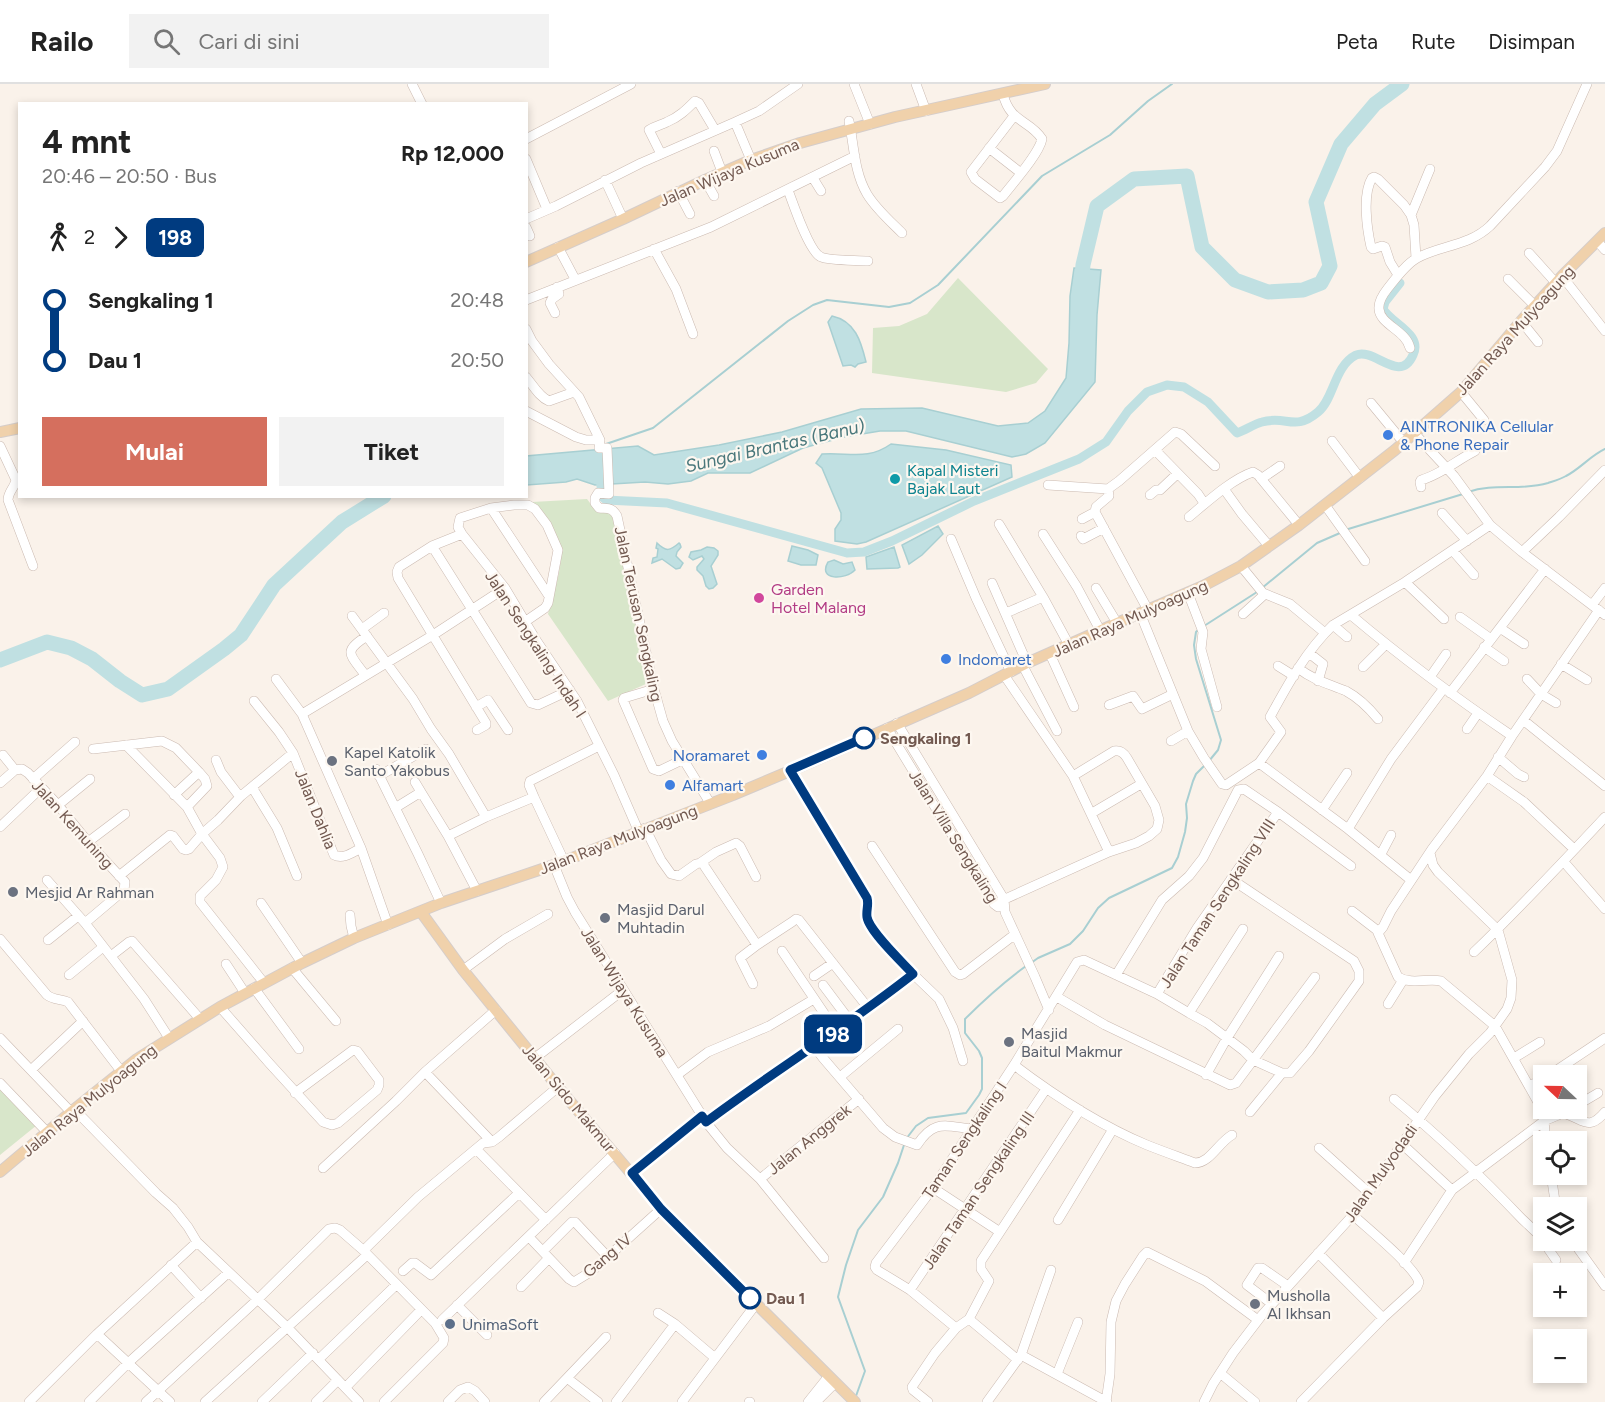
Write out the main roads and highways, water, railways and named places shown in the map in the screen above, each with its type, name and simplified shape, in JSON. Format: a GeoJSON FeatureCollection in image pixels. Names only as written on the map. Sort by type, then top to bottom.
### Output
{"type":"FeatureCollection","features":[{"type":"Feature","properties":{"kind":"main road","name":"Jalan Wijaya Kusuma"},"geometry":{"type":"LineString","coordinates":[[528,261],[722,172],[850,124],[870,123],[1003,94],[1023,86],[1043,84]]}},
{"type":"Feature","properties":{"kind":"main road","name":"Jalan Raya Mulyoagung"},"geometry":{"type":"LineString","coordinates":[[0,1172],[121,1071],[200,1019],[297,965],[354,938],[441,903],[559,863],[790,770],[969,693],[1007,673],[1117,622],[1188,593],[1241,566],[1299,525],[1404,443],[1461,392],[1521,321],[1601,237]]}},
{"type":"Feature","properties":{"kind":"main road"},"geometry":{"type":"LineString","coordinates":[[0,432],[18,428]]}},
{"type":"Feature","properties":{"kind":"main road","name":"Jalan Sido Makmur"},"geometry":{"type":"LineString","coordinates":[[421,912],[463,970],[661,1209],[852,1399]]}},
{"type":"Feature","properties":{"kind":"water"},"geometry":{"type":"Polygon","coordinates":[[[1074,268],[1101,270],[1095,382],[1045,443],[1026,454],[1012,457],[906,431],[880,431],[844,437],[803,448],[750,473],[708,473],[691,481],[668,484],[645,482],[595,485],[577,479],[528,485],[528,456],[638,446],[654,455],[782,432],[861,409],[922,408],[998,426],[1028,423],[1045,411],[1066,378],[1070,296],[1074,268]]]}},
{"type":"Feature","properties":{"kind":"water"},"geometry":{"type":"Polygon","coordinates":[[[832,316],[852,327],[862,347],[866,362],[855,367],[843,366],[828,322],[832,316]]]}},
{"type":"Feature","properties":{"kind":"water"},"geometry":{"type":"Polygon","coordinates":[[[891,444],[946,450],[1011,465],[1012,477],[866,542],[857,544],[835,541],[835,529],[841,520],[841,513],[822,468],[816,463],[822,454],[866,454],[891,444]]]}},
{"type":"Feature","properties":{"kind":"water"},"geometry":{"type":"Polygon","coordinates":[[[938,526],[943,534],[922,555],[909,564],[902,545],[938,526]]]}},
{"type":"Feature","properties":{"kind":"water"},"geometry":{"type":"Polygon","coordinates":[[[657,543],[668,549],[680,544],[681,547],[676,556],[683,563],[680,568],[676,569],[662,559],[652,563],[653,558],[657,557],[657,543]]]}},
{"type":"Feature","properties":{"kind":"water"},"geometry":{"type":"Polygon","coordinates":[[[792,546],[818,555],[816,565],[801,565],[788,561],[792,546]]]}},
{"type":"Feature","properties":{"kind":"water"},"geometry":{"type":"Polygon","coordinates":[[[707,547],[718,551],[711,566],[717,584],[709,589],[703,576],[697,570],[704,559],[702,556],[693,560],[689,557],[691,552],[707,547]]]}},
{"type":"Feature","properties":{"kind":"water"},"geometry":{"type":"Polygon","coordinates":[[[894,547],[900,567],[867,569],[866,557],[894,547]]]}},
{"type":"Feature","properties":{"kind":"water"},"geometry":{"type":"Polygon","coordinates":[[[834,560],[843,564],[852,562],[855,570],[845,576],[829,576],[826,568],[828,562],[834,560]]]}},
{"type":"Feature","properties":{"kind":"waterway"},"geometry":{"type":"LineString","coordinates":[[606,444],[653,428],[788,321],[813,305],[827,300],[889,307],[910,303],[938,285],[1042,176],[1110,135],[1148,101],[1172,84]]}},
{"type":"Feature","properties":{"kind":"waterway","name":"Sungai Brantas (Banu)"},"geometry":{"type":"LineString","coordinates":[[1081,287],[1083,265],[1097,206],[1134,179],[1187,176],[1202,247],[1235,280],[1268,292],[1303,290],[1321,283],[1330,266],[1316,202],[1341,144],[1375,104],[1402,84]]}},
{"type":"Feature","properties":{"kind":"waterway"},"geometry":{"type":"LineString","coordinates":[[600,475],[602,497],[606,500],[667,503],[847,553],[864,552],[974,501],[1079,459],[1106,442],[1128,411],[1147,392],[1167,385],[1184,387],[1208,402],[1237,433],[1271,420],[1296,422],[1310,418],[1323,406],[1343,367],[1356,355],[1371,356],[1394,366],[1401,367],[1408,363],[1415,348],[1414,341],[1383,309],[1385,302],[1400,283]]}},
{"type":"Feature","properties":{"kind":"waterway"},"geometry":{"type":"LineString","coordinates":[[1468,492],[1478,489],[1528,487],[1548,483],[1571,473],[1605,449]]}},
{"type":"Feature","properties":{"kind":"waterway"},"geometry":{"type":"LineString","coordinates":[[1345,530],[1463,494]]}},
{"type":"Feature","properties":{"kind":"waterway","name":"Sungai Brantas (Banu)"},"geometry":{"type":"LineString","coordinates":[[0,660],[47,642],[71,648],[92,659],[142,695],[168,689],[241,635],[274,585],[342,522],[381,498]]}},
{"type":"Feature","properties":{"kind":"waterway"},"geometry":{"type":"LineString","coordinates":[[1262,588],[1317,543],[1340,533]]}},
{"type":"Feature","properties":{"kind":"waterway"},"geometry":{"type":"LineString","coordinates":[[1204,626],[1257,592]]}},
{"type":"Feature","properties":{"kind":"waterway"},"geometry":{"type":"LineString","coordinates":[[1199,629],[1196,632],[1194,645],[1196,659],[1221,740],[1218,750],[1209,761]]}},
{"type":"Feature","properties":{"kind":"waterway"},"geometry":{"type":"LineString","coordinates":[[1031,963],[1070,944],[1083,931],[1098,908],[1109,898],[1172,868],[1178,857],[1185,832],[1186,804],[1193,781],[1205,765]]}},
{"type":"Feature","properties":{"kind":"waterway"},"geometry":{"type":"LineString","coordinates":[[906,1139],[916,1126],[928,1118],[966,1113],[979,1095],[982,1089],[982,1058],[965,1033],[965,1019],[994,991],[1026,966]]}},
{"type":"Feature","properties":{"kind":"waterway"},"geometry":{"type":"LineString","coordinates":[[856,1396],[865,1371],[838,1297],[858,1230],[883,1197],[904,1145]]}},
{"type":"Feature","properties":{"kind":"place","name":"AINTRONIKA Cellular & Phone Repair"},"geometry":{"type":"Point","coordinates":[1388,435]}},
{"type":"Feature","properties":{"kind":"place","name":"Kapal Misteri Bajak Laut"},"geometry":{"type":"Point","coordinates":[895,479]}},
{"type":"Feature","properties":{"kind":"place","name":"Garden Hotel Malang"},"geometry":{"type":"Point","coordinates":[759,598]}},
{"type":"Feature","properties":{"kind":"place","name":"Indomaret"},"geometry":{"type":"Point","coordinates":[946,659]}},
{"type":"Feature","properties":{"kind":"place","name":"Sengkaling 1"},"geometry":{"type":"Point","coordinates":[864,738]}},
{"type":"Feature","properties":{"kind":"place","name":"Noramaret"},"geometry":{"type":"Point","coordinates":[762,755]}},
{"type":"Feature","properties":{"kind":"place","name":"Kapel Katolik Santo Yakobus"},"geometry":{"type":"Point","coordinates":[332,761]}},
{"type":"Feature","properties":{"kind":"place","name":"Alfamart"},"geometry":{"type":"Point","coordinates":[670,785]}},
{"type":"Feature","properties":{"kind":"place","name":"Mesjid Ar Rahman"},"geometry":{"type":"Point","coordinates":[13,892]}},
{"type":"Feature","properties":{"kind":"place","name":"Masjid Darul Muhtadin"},"geometry":{"type":"Point","coordinates":[605,918]}},
{"type":"Feature","properties":{"kind":"place","name":"Masjid Baitul Makmur"},"geometry":{"type":"Point","coordinates":[1009,1042]}},
{"type":"Feature","properties":{"kind":"place","name":"Dau 1"},"geometry":{"type":"Point","coordinates":[750,1298]}},
{"type":"Feature","properties":{"kind":"place","name":"Musholla Al Ikhsan"},"geometry":{"type":"Point","coordinates":[1255,1304]}},
{"type":"Feature","properties":{"kind":"place","name":"UnimaSoft"},"geometry":{"type":"Point","coordinates":[450,1324]}}]}
